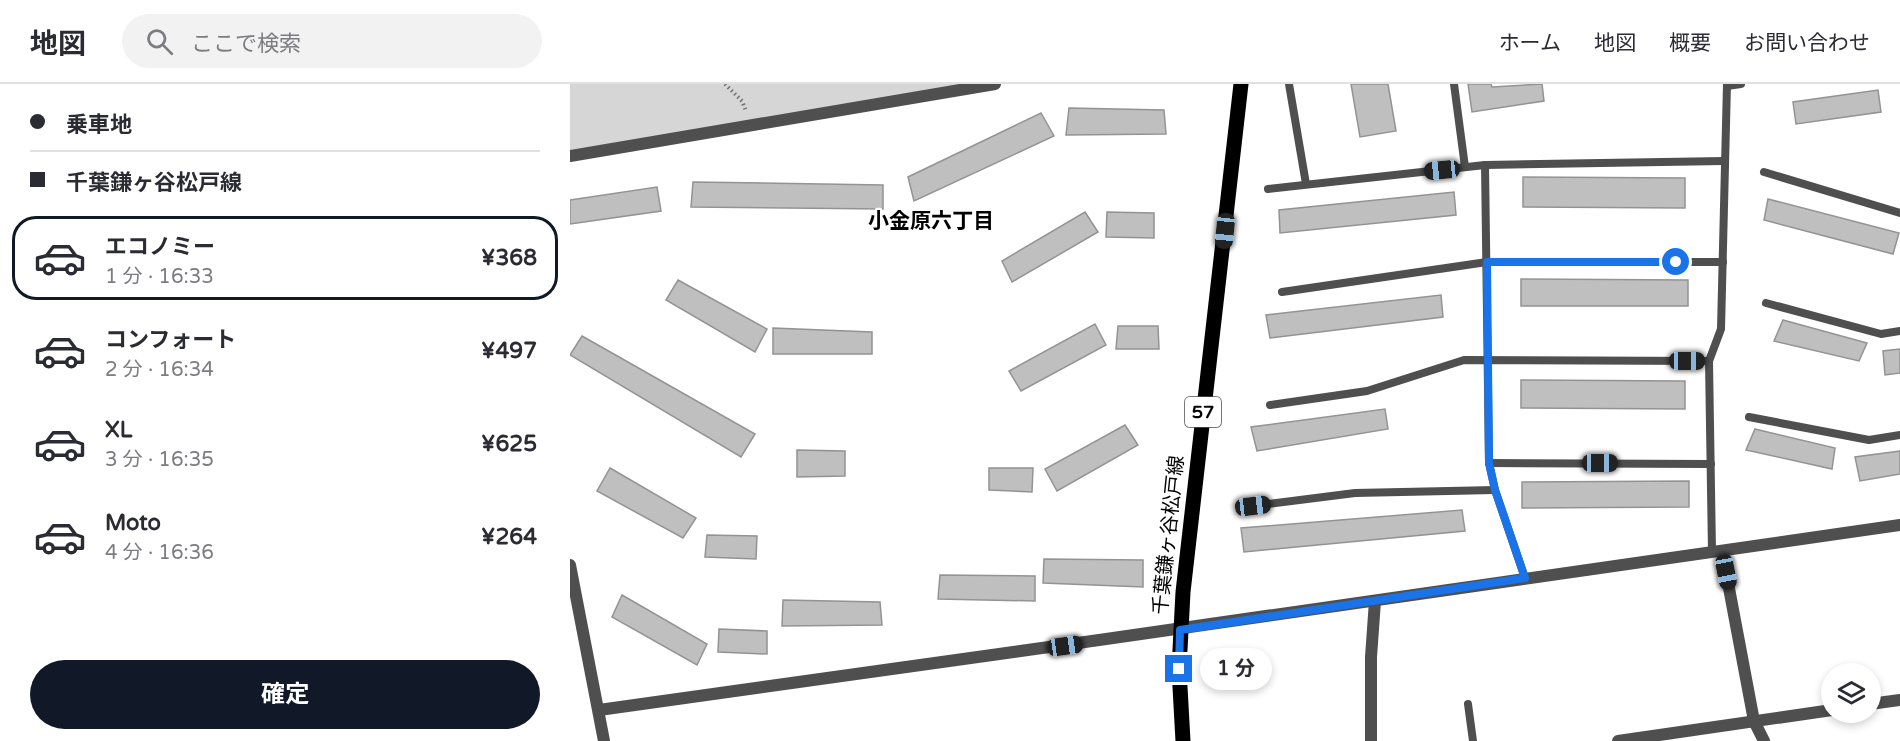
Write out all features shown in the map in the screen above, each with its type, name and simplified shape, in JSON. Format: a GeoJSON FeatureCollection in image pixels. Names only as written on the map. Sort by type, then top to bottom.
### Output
{"type":"FeatureCollection","features":[{"type":"Feature","properties":{"kind":"main road","name":"千葉鎌ヶ谷松戸線"},"geometry":{"type":"LineString","coordinates":[[1183,741],[1179,669],[1180,630],[1241,84]]}},
{"type":"Feature","properties":{"kind":"street"},"geometry":{"type":"LineString","coordinates":[[570,156],[995,84]]}},
{"type":"Feature","properties":{"kind":"street"},"geometry":{"type":"LineString","coordinates":[[599,710],[1180,630],[1900,525]]}},
{"type":"Feature","properties":{"kind":"street"},"geometry":{"type":"LineString","coordinates":[[1717,551],[1754,721],[1764,741]]}},
{"type":"Feature","properties":{"kind":"street"},"geometry":{"type":"LineString","coordinates":[[570,565],[604,741]]}},
{"type":"Feature","properties":{"kind":"street"},"geometry":{"type":"LineString","coordinates":[[1371,741],[1371,657],[1375,601]]}},
{"type":"Feature","properties":{"kind":"street"},"geometry":{"type":"LineString","coordinates":[[1881,703],[1900,700]]}},
{"type":"Feature","properties":{"kind":"street"},"geometry":{"type":"LineString","coordinates":[[1618,741],[1821,712]]}},
{"type":"Feature","properties":{"kind":"lane"},"geometry":{"type":"LineString","coordinates":[[1289,84],[1306,184]]}},
{"type":"Feature","properties":{"kind":"lane"},"geometry":{"type":"LineString","coordinates":[[1454,84],[1465,168]]}},
{"type":"Feature","properties":{"kind":"lane"},"geometry":{"type":"LineString","coordinates":[[1717,551],[1711,464],[1709,361],[1722,330],[1727,85],[1741,84]]}},
{"type":"Feature","properties":{"kind":"lane"},"geometry":{"type":"LineString","coordinates":[[1268,189],[1485,165],[1724,161]]}},
{"type":"Feature","properties":{"kind":"lane"},"geometry":{"type":"LineString","coordinates":[[1485,165],[1489,463],[1495,490],[1525,578]]}},
{"type":"Feature","properties":{"kind":"lane"},"geometry":{"type":"LineString","coordinates":[[1764,172],[1900,213]]}},
{"type":"Feature","properties":{"kind":"lane"},"geometry":{"type":"LineString","coordinates":[[1282,292],[1487,262],[1723,262]]}},
{"type":"Feature","properties":{"kind":"lane"},"geometry":{"type":"LineString","coordinates":[[1766,303],[1881,334],[1900,331]]}},
{"type":"Feature","properties":{"kind":"lane"},"geometry":{"type":"LineString","coordinates":[[1270,405],[1367,391],[1464,360],[1709,361]]}},
{"type":"Feature","properties":{"kind":"lane"},"geometry":{"type":"LineString","coordinates":[[1749,417],[1869,440],[1900,435]]}},
{"type":"Feature","properties":{"kind":"lane"},"geometry":{"type":"LineString","coordinates":[[1489,463],[1711,464]]}},
{"type":"Feature","properties":{"kind":"lane"},"geometry":{"type":"LineString","coordinates":[[1253,506],[1355,493],[1495,490]]}},
{"type":"Feature","properties":{"kind":"lane"},"geometry":{"type":"LineString","coordinates":[[1468,704],[1473,741]]}},
{"type":"Feature","properties":{"kind":"path"},"geometry":{"type":"LineString","coordinates":[[725,84],[742,101],[752,125]]}},
{"type":"Feature","properties":{"kind":"shaded area"},"geometry":{"type":"Polygon","coordinates":[[[570,84],[995,84],[570,156],[570,84]]]}},
{"type":"Feature","properties":{"kind":"building"},"geometry":{"type":"Polygon","coordinates":[[[1351,84],[1388,84],[1396,131],[1360,137],[1351,84]]]}},
{"type":"Feature","properties":{"kind":"building"},"geometry":{"type":"Polygon","coordinates":[[[1468,84],[1491,84],[1492,87],[1542,84],[1544,101],[1472,112],[1468,84]]]}},
{"type":"Feature","properties":{"kind":"building"},"geometry":{"type":"Polygon","coordinates":[[[1878,90],[1881,112],[1796,124],[1793,102],[1878,90]]]}},
{"type":"Feature","properties":{"kind":"building"},"geometry":{"type":"Polygon","coordinates":[[[1069,108],[1164,110],[1166,134],[1066,135],[1069,108]]]}},
{"type":"Feature","properties":{"kind":"building"},"geometry":{"type":"Polygon","coordinates":[[[1041,113],[1054,136],[914,201],[908,177],[1041,113]]]}},
{"type":"Feature","properties":{"kind":"building"},"geometry":{"type":"Polygon","coordinates":[[[1523,177],[1685,178],[1685,208],[1523,207],[1523,177]]]}},
{"type":"Feature","properties":{"kind":"building"},"geometry":{"type":"Polygon","coordinates":[[[693,182],[883,185],[883,209],[691,207],[693,182]]]}},
{"type":"Feature","properties":{"kind":"building"},"geometry":{"type":"Polygon","coordinates":[[[657,187],[661,211],[570,224],[570,200],[657,187]]]}},
{"type":"Feature","properties":{"kind":"building"},"geometry":{"type":"Polygon","coordinates":[[[1454,192],[1456,215],[1280,233],[1279,210],[1454,192]]]}},
{"type":"Feature","properties":{"kind":"building"},"geometry":{"type":"Polygon","coordinates":[[[1768,199],[1899,233],[1893,254],[1764,220],[1768,199]]]}},
{"type":"Feature","properties":{"kind":"building"},"geometry":{"type":"Polygon","coordinates":[[[1085,212],[1098,232],[1012,282],[1002,261],[1085,212]]]}},
{"type":"Feature","properties":{"kind":"building"},"geometry":{"type":"Polygon","coordinates":[[[1107,212],[1154,213],[1154,238],[1106,237],[1107,212]]]}},
{"type":"Feature","properties":{"kind":"building"},"geometry":{"type":"Polygon","coordinates":[[[1521,279],[1688,280],[1688,306],[1521,306],[1521,279]]]}},
{"type":"Feature","properties":{"kind":"building"},"geometry":{"type":"Polygon","coordinates":[[[678,280],[767,329],[755,352],[666,300],[678,280]]]}},
{"type":"Feature","properties":{"kind":"building"},"geometry":{"type":"Polygon","coordinates":[[[1441,295],[1443,317],[1270,338],[1266,315],[1441,295]]]}},
{"type":"Feature","properties":{"kind":"building"},"geometry":{"type":"Polygon","coordinates":[[[1783,320],[1867,343],[1859,361],[1774,341],[1783,320]]]}},
{"type":"Feature","properties":{"kind":"building"},"geometry":{"type":"Polygon","coordinates":[[[1095,324],[1106,345],[1021,391],[1009,371],[1095,324]]]}},
{"type":"Feature","properties":{"kind":"building"},"geometry":{"type":"Polygon","coordinates":[[[1118,326],[1158,326],[1159,349],[1116,349],[1118,326]]]}},
{"type":"Feature","properties":{"kind":"building"},"geometry":{"type":"Polygon","coordinates":[[[773,328],[872,332],[872,354],[773,354],[773,328]]]}},
{"type":"Feature","properties":{"kind":"building"},"geometry":{"type":"Polygon","coordinates":[[[582,336],[755,434],[741,457],[570,355],[582,336]]]}},
{"type":"Feature","properties":{"kind":"building"},"geometry":{"type":"Polygon","coordinates":[[[1900,349],[1900,373],[1885,375],[1883,351],[1900,349]]]}},
{"type":"Feature","properties":{"kind":"building"},"geometry":{"type":"Polygon","coordinates":[[[1521,380],[1685,381],[1685,409],[1521,408],[1521,380]]]}},
{"type":"Feature","properties":{"kind":"building"},"geometry":{"type":"Polygon","coordinates":[[[1385,409],[1388,429],[1257,451],[1251,427],[1385,409]]]}},
{"type":"Feature","properties":{"kind":"building"},"geometry":{"type":"Polygon","coordinates":[[[1125,425],[1138,445],[1057,491],[1045,469],[1125,425]]]}},
{"type":"Feature","properties":{"kind":"building"},"geometry":{"type":"Polygon","coordinates":[[[1755,429],[1835,448],[1832,469],[1746,450],[1755,429]]]}},
{"type":"Feature","properties":{"kind":"building"},"geometry":{"type":"Polygon","coordinates":[[[797,450],[845,451],[845,476],[797,477],[797,450]]]}},
{"type":"Feature","properties":{"kind":"building"},"geometry":{"type":"Polygon","coordinates":[[[1900,451],[1900,474],[1860,481],[1855,457],[1900,451]]]}},
{"type":"Feature","properties":{"kind":"building"},"geometry":{"type":"Polygon","coordinates":[[[610,468],[696,518],[683,538],[597,491],[610,468]]]}},
{"type":"Feature","properties":{"kind":"building"},"geometry":{"type":"Polygon","coordinates":[[[989,468],[1033,468],[1032,492],[989,490],[989,468]]]}},
{"type":"Feature","properties":{"kind":"building"},"geometry":{"type":"Polygon","coordinates":[[[1689,481],[1689,507],[1522,508],[1522,482],[1689,481]]]}},
{"type":"Feature","properties":{"kind":"building"},"geometry":{"type":"Polygon","coordinates":[[[1462,510],[1465,531],[1244,552],[1241,528],[1462,510]]]}},
{"type":"Feature","properties":{"kind":"building"},"geometry":{"type":"Polygon","coordinates":[[[707,535],[757,536],[756,559],[705,557],[707,535]]]}},
{"type":"Feature","properties":{"kind":"building"},"geometry":{"type":"Polygon","coordinates":[[[1044,559],[1143,560],[1143,587],[1043,583],[1044,559]]]}},
{"type":"Feature","properties":{"kind":"building"},"geometry":{"type":"Polygon","coordinates":[[[940,575],[1035,576],[1035,601],[938,599],[940,575]]]}},
{"type":"Feature","properties":{"kind":"building"},"geometry":{"type":"Polygon","coordinates":[[[622,595],[707,644],[697,665],[612,617],[622,595]]]}},
{"type":"Feature","properties":{"kind":"building"},"geometry":{"type":"Polygon","coordinates":[[[783,600],[880,602],[882,625],[782,626],[783,600]]]}},
{"type":"Feature","properties":{"kind":"building"},"geometry":{"type":"Polygon","coordinates":[[[719,629],[767,631],[767,654],[718,652],[719,629]]]}},
{"type":"Feature","properties":{"kind":"district","name":"小金原六丁目"},"geometry":{"type":"Point","coordinates":[931,221]}},
{"type":"Feature","properties":{"kind":"route"},"geometry":{"type":"LineString","coordinates":[[1179,669],[1180,630],[1525,578],[1495,490],[1489,463],[1486,360],[1487,262],[1676,262]]}}]}
